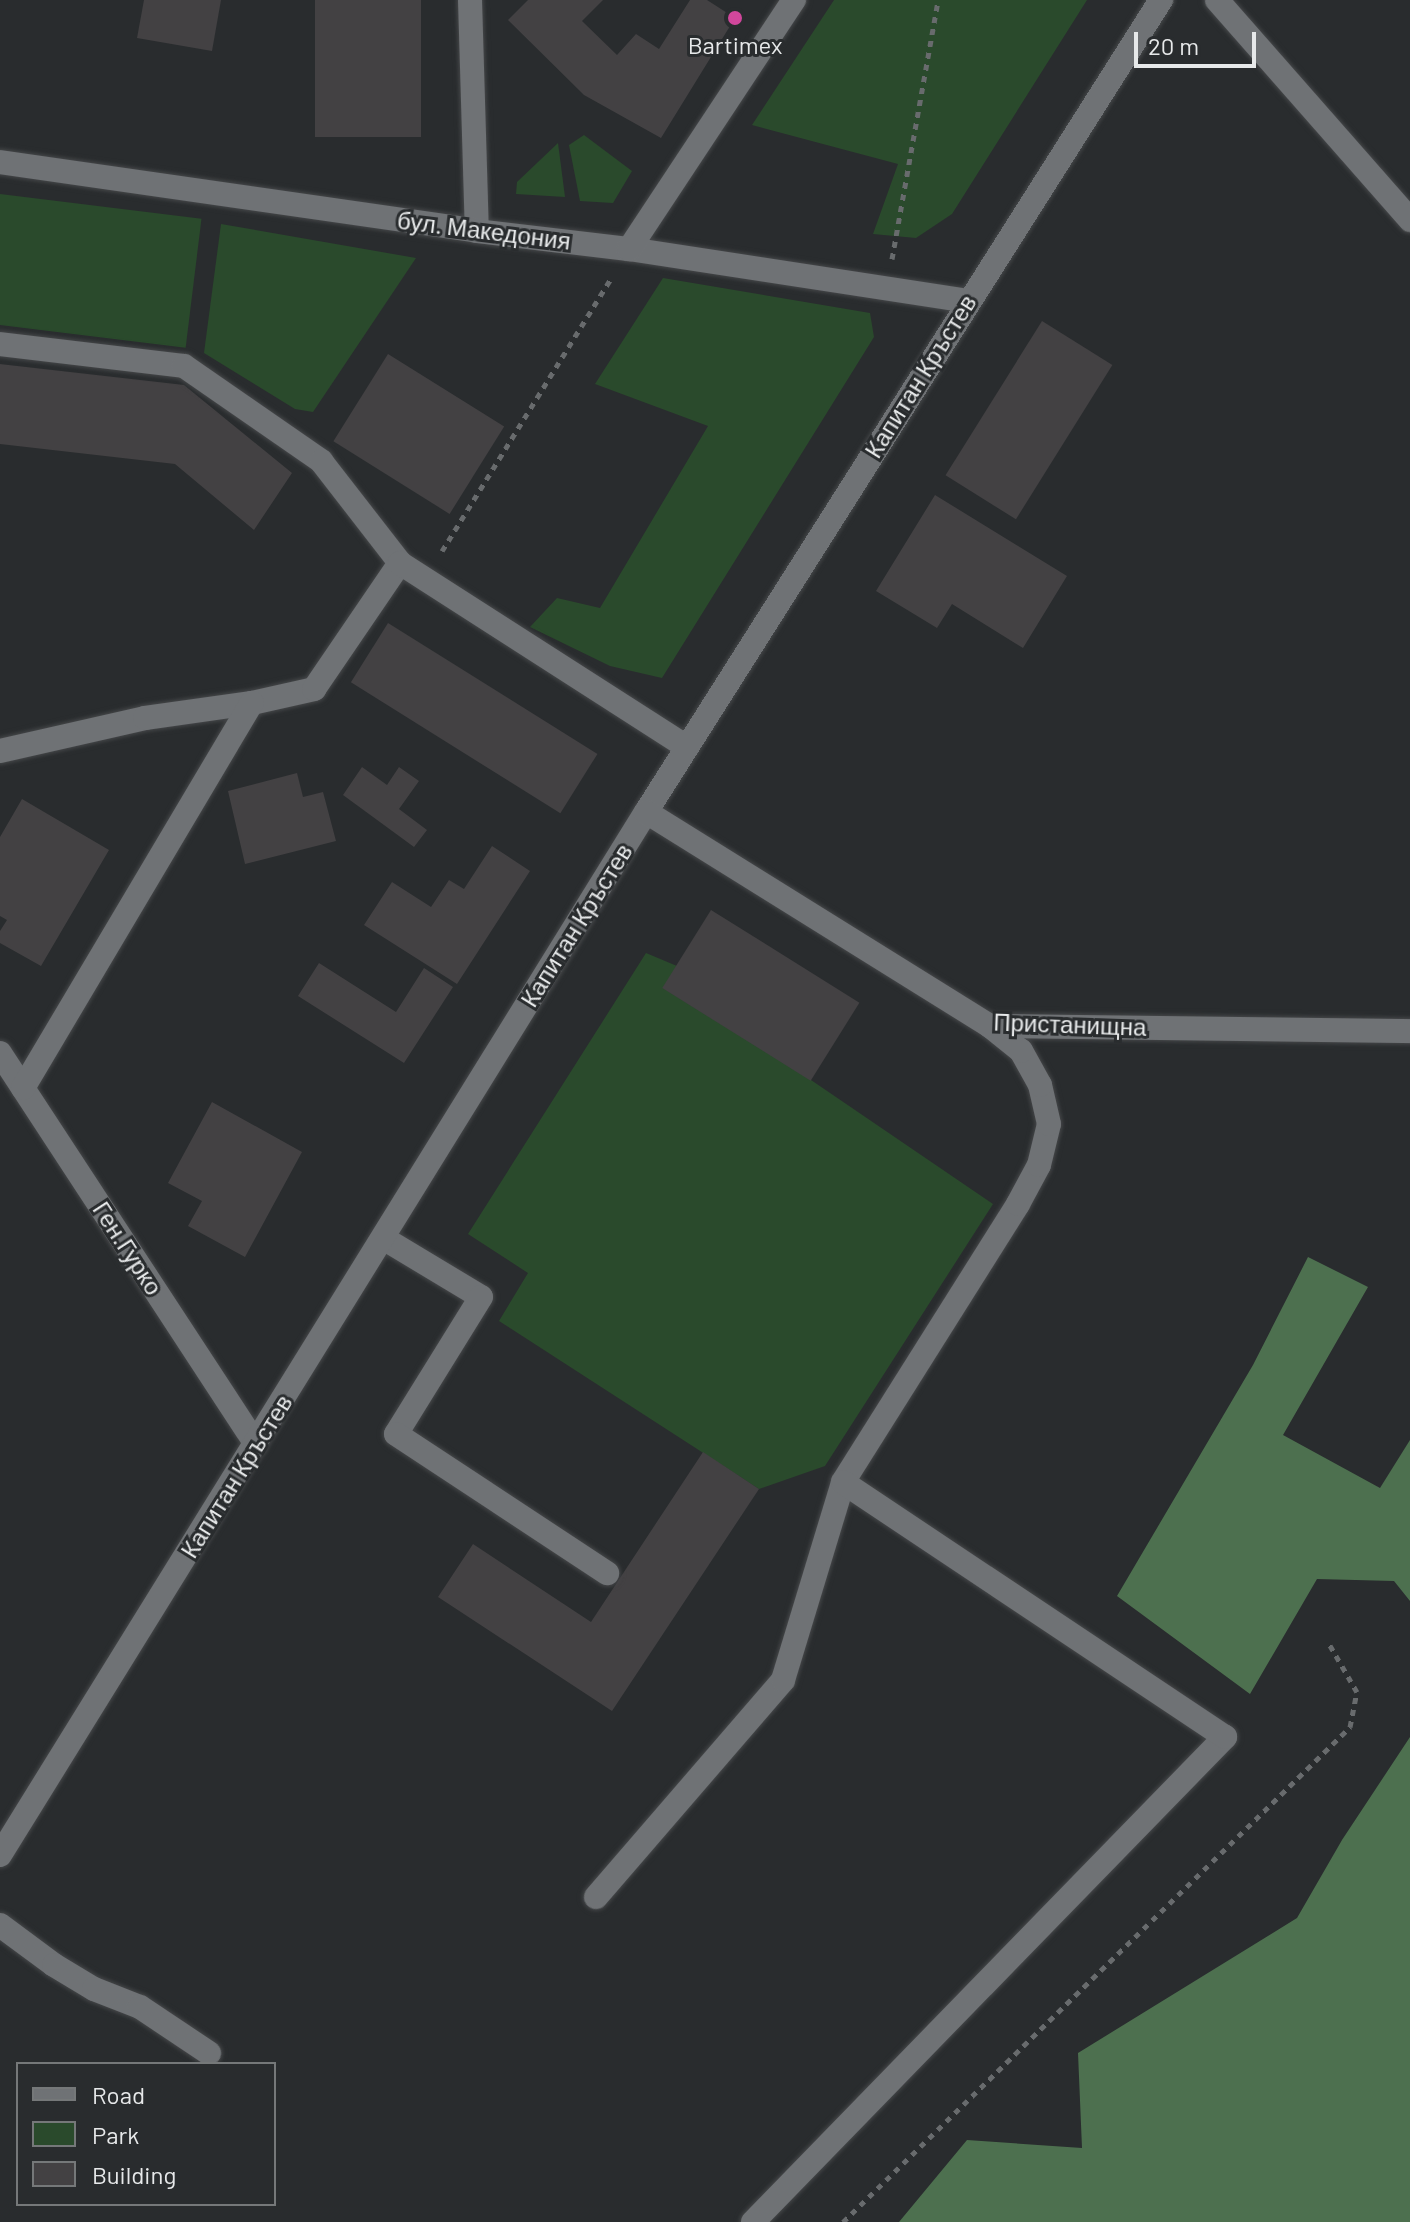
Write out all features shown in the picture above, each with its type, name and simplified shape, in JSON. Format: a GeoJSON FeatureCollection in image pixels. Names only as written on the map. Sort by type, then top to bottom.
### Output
{"type":"FeatureCollection","features":[{"type":"Feature","properties":{"kind":"street"},"geometry":{"type":"LineString","coordinates":[[470,0],[477,231]]}},
{"type":"Feature","properties":{"kind":"street"},"geometry":{"type":"LineString","coordinates":[[629,249],[794,0]]}},
{"type":"Feature","properties":{"kind":"street","name":"Капитан Кръстев"},"geometry":{"type":"LineString","coordinates":[[0,1855],[646,812],[967,301],[1161,0]]}},
{"type":"Feature","properties":{"kind":"street"},"geometry":{"type":"LineString","coordinates":[[1217,0],[1410,220]]}},
{"type":"Feature","properties":{"kind":"street","name":"бул. Македония"},"geometry":{"type":"LineString","coordinates":[[0,162],[477,231],[629,249],[967,301]]}},
{"type":"Feature","properties":{"kind":"street"},"geometry":{"type":"LineString","coordinates":[[0,344],[184,366],[321,461],[400,563],[687,747]]}},
{"type":"Feature","properties":{"kind":"street"},"geometry":{"type":"LineString","coordinates":[[0,751],[145,718],[252,703],[314,689],[400,563]]}},
{"type":"Feature","properties":{"kind":"street"},"geometry":{"type":"LineString","coordinates":[[23,1088],[252,703]]}},
{"type":"Feature","properties":{"kind":"street","name":"Пристанищна"},"geometry":{"type":"LineString","coordinates":[[646,812],[990,1026],[1410,1031]]}},
{"type":"Feature","properties":{"kind":"street"},"geometry":{"type":"LineString","coordinates":[[596,1897],[783,1680],[843,1482],[1018,1204],[1039,1165],[1049,1124],[1040,1085],[1021,1051],[990,1026]]}},
{"type":"Feature","properties":{"kind":"street","name":"Ген.Гурко"},"geometry":{"type":"LineString","coordinates":[[0,1053],[256,1444]]}},
{"type":"Feature","properties":{"kind":"street"},"geometry":{"type":"LineString","coordinates":[[383,1238],[481,1297],[396,1434],[607,1573]]}},
{"type":"Feature","properties":{"kind":"street"},"geometry":{"type":"LineString","coordinates":[[753,2222],[1225,1737],[843,1482]]}},
{"type":"Feature","properties":{"kind":"street"},"geometry":{"type":"LineString","coordinates":[[0,1925],[54,1965],[94,1989],[140,2007],[209,2053]]}},
{"type":"Feature","properties":{"kind":"path"},"geometry":{"type":"LineString","coordinates":[[887,289],[938,0]]}},
{"type":"Feature","properties":{"kind":"path"},"geometry":{"type":"LineString","coordinates":[[425,579],[629,249]]}},
{"type":"Feature","properties":{"kind":"path"},"geometry":{"type":"LineString","coordinates":[[843,2222],[1350,1727],[1357,1692],[1328,1642]]}},
{"type":"Feature","properties":{"kind":"green space"},"geometry":{"type":"Polygon","coordinates":[[[834,0],[1087,0],[952,214],[916,238],[873,234],[898,164],[752,125],[834,0]]]}},
{"type":"Feature","properties":{"kind":"green space"},"geometry":{"type":"Polygon","coordinates":[[[584,135],[632,171],[613,203],[580,201],[569,145],[584,135]]]}},
{"type":"Feature","properties":{"kind":"green space"},"geometry":{"type":"Polygon","coordinates":[[[558,143],[565,197],[516,194],[517,182],[558,143]]]}},
{"type":"Feature","properties":{"kind":"green space"},"geometry":{"type":"Polygon","coordinates":[[[0,194],[201,219],[186,348],[0,325],[0,194]]]}},
{"type":"Feature","properties":{"kind":"green space"},"geometry":{"type":"Polygon","coordinates":[[[221,224],[416,258],[313,412],[295,409],[204,353],[221,224]]]}},
{"type":"Feature","properties":{"kind":"green space"},"geometry":{"type":"Polygon","coordinates":[[[663,278],[870,313],[874,337],[662,678],[610,666],[530,627],[557,598],[600,608],[708,426],[595,384],[663,278]]]}},
{"type":"Feature","properties":{"kind":"green space"},"geometry":{"type":"Polygon","coordinates":[[[646,953],[677,966],[663,988],[811,1080],[993,1204],[825,1466],[759,1489],[499,1321],[528,1273],[468,1234],[646,953]]]}},
{"type":"Feature","properties":{"kind":"green space"},"geometry":{"type":"Polygon","coordinates":[[[1308,1257],[1368,1287],[1283,1435],[1380,1488],[1410,1440],[1410,1601],[1394,1581],[1317,1579],[1250,1694],[1117,1596],[1253,1365],[1308,1257]]]}},
{"type":"Feature","properties":{"kind":"green space"},"geometry":{"type":"Polygon","coordinates":[[[1410,1737],[1410,2222],[899,2222],[967,2140],[1082,2148],[1078,2053],[1297,1918],[1342,1840],[1410,1737]]]}},
{"type":"Feature","properties":{"kind":"building"},"geometry":{"type":"Polygon","coordinates":[[[144,0],[221,0],[212,51],[137,38],[144,0]]]}},
{"type":"Feature","properties":{"kind":"building"},"geometry":{"type":"Polygon","coordinates":[[[315,0],[421,0],[421,137],[315,137],[315,0]]]}},
{"type":"Feature","properties":{"kind":"building"},"geometry":{"type":"Polygon","coordinates":[[[528,0],[603,0],[582,21],[617,55],[636,34],[659,49],[690,0],[707,0],[735,18],[661,138],[584,95],[508,20],[528,0]]]}},
{"type":"Feature","properties":{"kind":"building"},"geometry":{"type":"Polygon","coordinates":[[[1042,321],[1112,365],[1016,519],[946,475],[1042,321]]]}},
{"type":"Feature","properties":{"kind":"building"},"geometry":{"type":"Polygon","coordinates":[[[388,354],[504,427],[450,514],[333,441],[388,354]]]}},
{"type":"Feature","properties":{"kind":"building"},"geometry":{"type":"Polygon","coordinates":[[[0,364],[184,385],[292,473],[254,530],[175,464],[0,444],[0,364]]]}},
{"type":"Feature","properties":{"kind":"building"},"geometry":{"type":"Polygon","coordinates":[[[935,495],[1067,576],[1023,648],[952,604],[937,628],[876,591],[935,495]]]}},
{"type":"Feature","properties":{"kind":"building"},"geometry":{"type":"Polygon","coordinates":[[[388,623],[597,754],[560,813],[351,682],[388,623]]]}},
{"type":"Feature","properties":{"kind":"building"},"geometry":{"type":"Polygon","coordinates":[[[362,767],[387,785],[399,767],[419,781],[399,809],[427,830],[414,847],[343,795],[362,767]]]}},
{"type":"Feature","properties":{"kind":"building"},"geometry":{"type":"Polygon","coordinates":[[[297,773],[303,797],[323,792],[336,841],[245,864],[228,791],[297,773]]]}},
{"type":"Feature","properties":{"kind":"building"},"geometry":{"type":"Polygon","coordinates":[[[22,799],[109,850],[41,966],[0,943],[0,931],[7,920],[0,916],[0,837],[22,799]]]}},
{"type":"Feature","properties":{"kind":"building"},"geometry":{"type":"Polygon","coordinates":[[[492,846],[530,871],[457,984],[364,925],[392,882],[431,907],[449,880],[464,889],[492,846]]]}},
{"type":"Feature","properties":{"kind":"building"},"geometry":{"type":"Polygon","coordinates":[[[711,910],[859,1003],[811,1081],[662,988],[711,910]]]}},
{"type":"Feature","properties":{"kind":"building"},"geometry":{"type":"Polygon","coordinates":[[[319,963],[396,1012],[424,968],[453,987],[404,1063],[298,996],[319,963]]]}},
{"type":"Feature","properties":{"kind":"building"},"geometry":{"type":"Polygon","coordinates":[[[212,1102],[302,1152],[245,1257],[188,1226],[202,1201],[168,1183],[212,1102]]]}},
{"type":"Feature","properties":{"kind":"building"},"geometry":{"type":"Polygon","coordinates":[[[703,1452],[759,1489],[612,1711],[438,1597],[473,1544],[591,1622],[703,1452]]]}},
{"type":"Feature","properties":{"kind":"place","name":"Bartimex"},"geometry":{"type":"Point","coordinates":[735,18]}}]}
